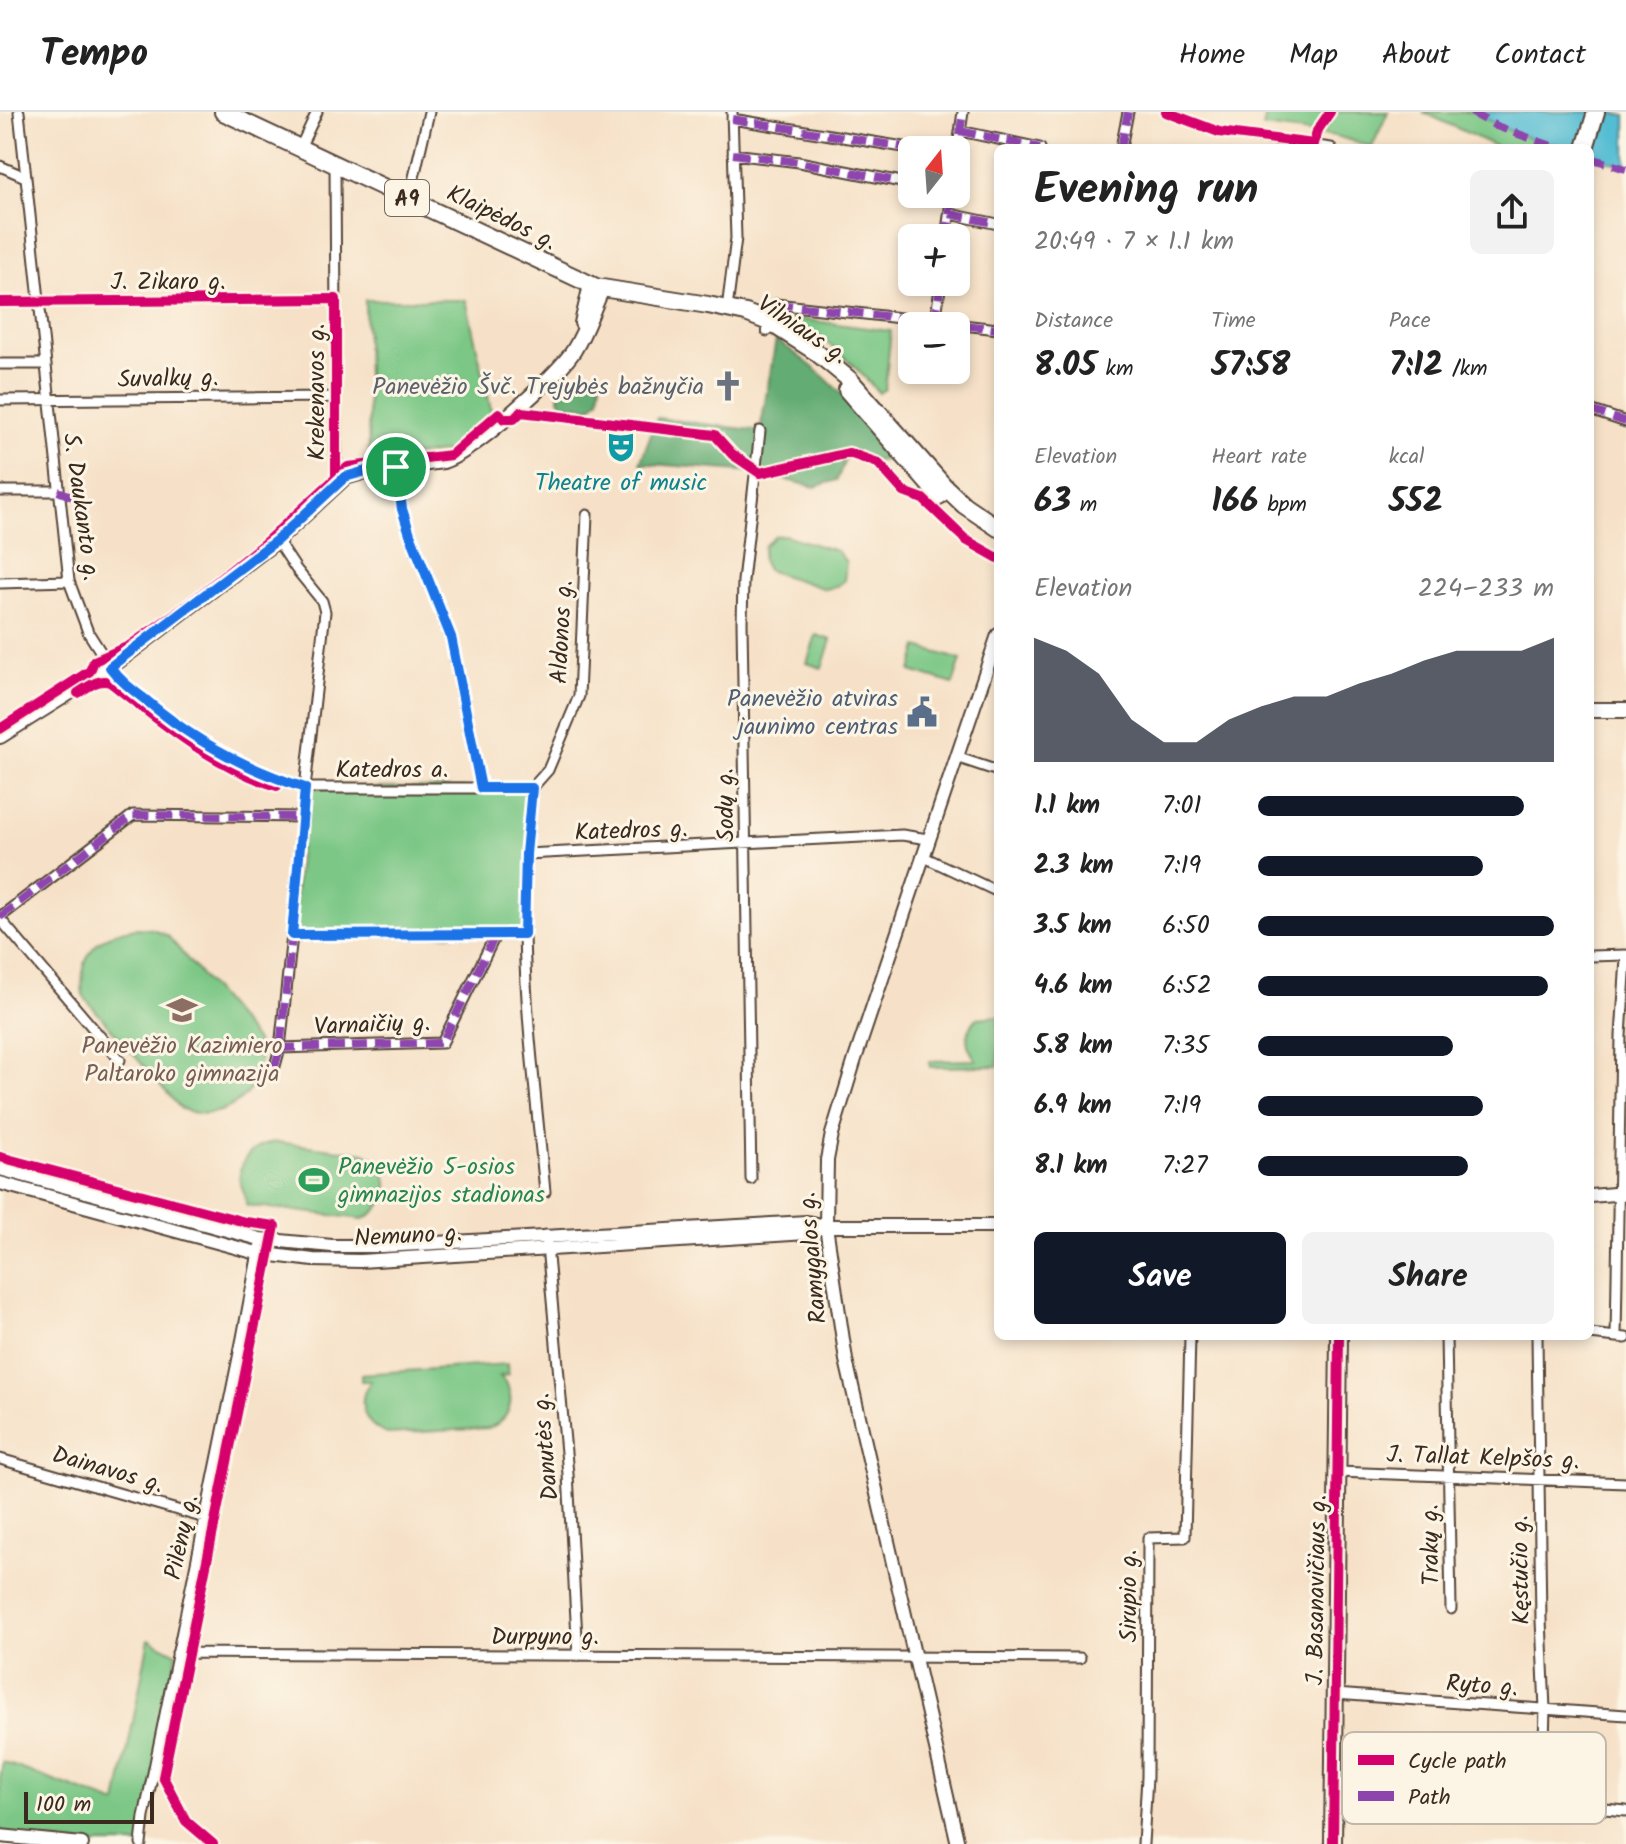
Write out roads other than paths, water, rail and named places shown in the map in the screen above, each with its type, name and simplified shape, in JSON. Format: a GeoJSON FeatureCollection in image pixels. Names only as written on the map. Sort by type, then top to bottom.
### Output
{"type":"FeatureCollection","features":[{"type":"Feature","properties":{"kind":"highway","name":"Klaipėdos g."},"geometry":{"type":"LineString","coordinates":[[223,112],[596,287],[727,309]]}},
{"type":"Feature","properties":{"kind":"highway"},"geometry":{"type":"LineString","coordinates":[[1586,144],[1596,112]]}},
{"type":"Feature","properties":{"kind":"highway","name":"Vilniaus g."},"geometry":{"type":"LineString","coordinates":[[727,309],[816,352],[850,380],[944,486],[964,505],[994,525]]}},
{"type":"Feature","properties":{"kind":"highway","name":"Vilniaus g."},"geometry":{"type":"LineString","coordinates":[[769,327],[833,377],[942,499],[994,537]]}},
{"type":"Feature","properties":{"kind":"highway","name":"J. Basanavičiaus g."},"geometry":{"type":"LineString","coordinates":[[1333,1844],[1339,1340]]}},
{"type":"Feature","properties":{"kind":"main road"},"geometry":{"type":"LineString","coordinates":[[0,736],[110,667],[277,540],[337,484],[356,473],[443,461],[462,453],[504,419],[568,358],[579,339],[596,287]]}},
{"type":"Feature","properties":{"kind":"main road","name":"Ramygalos g."},"geometry":{"type":"LineString","coordinates":[[958,1844],[846,1360],[826,1226],[827,1160],[832,1134],[922,856],[994,647]]}},
{"type":"Feature","properties":{"kind":"main road"},"geometry":{"type":"LineString","coordinates":[[1594,710],[1626,710]]}},
{"type":"Feature","properties":{"kind":"main road","name":"Nemuno g."},"geometry":{"type":"LineString","coordinates":[[0,1169],[260,1239],[354,1246],[807,1222],[826,1226],[994,1226]]}},
{"type":"Feature","properties":{"kind":"main road","name":"Nemuno g."},"geometry":{"type":"LineString","coordinates":[[0,1183],[257,1253],[313,1260],[360,1261],[807,1233],[826,1226]]}},
{"type":"Feature","properties":{"kind":"main road"},"geometry":{"type":"LineString","coordinates":[[1594,1196],[1622,1193]]}},
{"type":"Feature","properties":{"kind":"main road"},"geometry":{"type":"LineString","coordinates":[[0,1836],[82,1844]]}},
{"type":"Feature","properties":{"kind":"street","name":"S. Daukanto g."},"geometry":{"type":"LineString","coordinates":[[19,112],[69,581],[88,632],[116,676],[164,716],[226,757],[305,788]]}},
{"type":"Feature","properties":{"kind":"street"},"geometry":{"type":"LineString","coordinates":[[300,148],[317,112]]}},
{"type":"Feature","properties":{"kind":"street"},"geometry":{"type":"LineString","coordinates":[[409,199],[429,112]]}},
{"type":"Feature","properties":{"kind":"street"},"geometry":{"type":"LineString","coordinates":[[959,136],[963,112]]}},
{"type":"Feature","properties":{"kind":"street"},"geometry":{"type":"LineString","coordinates":[[1122,144],[1128,112]]}},
{"type":"Feature","properties":{"kind":"street"},"geometry":{"type":"LineString","coordinates":[[1166,112],[1219,132],[1303,144]]}},
{"type":"Feature","properties":{"kind":"street"},"geometry":{"type":"LineString","coordinates":[[727,309],[736,238],[732,116],[898,146]]}},
{"type":"Feature","properties":{"kind":"street"},"geometry":{"type":"LineString","coordinates":[[960,131],[1021,144]]}},
{"type":"Feature","properties":{"kind":"street"},"geometry":{"type":"LineString","coordinates":[[733,154],[799,162],[898,181]]}},
{"type":"Feature","properties":{"kind":"street","name":"Krekenavos g."},"geometry":{"type":"LineString","coordinates":[[335,164],[337,484]]}},
{"type":"Feature","properties":{"kind":"street"},"geometry":{"type":"LineString","coordinates":[[0,166],[25,177]]}},
{"type":"Feature","properties":{"kind":"street"},"geometry":{"type":"LineString","coordinates":[[948,224],[951,208]]}},
{"type":"Feature","properties":{"kind":"street"},"geometry":{"type":"LineString","coordinates":[[950,214],[994,223]]}},
{"type":"Feature","properties":{"kind":"street","name":"J. Zikaro g."},"geometry":{"type":"LineString","coordinates":[[0,302],[336,299]]}},
{"type":"Feature","properties":{"kind":"street"},"geometry":{"type":"LineString","coordinates":[[769,327],[776,304],[898,318]]}},
{"type":"Feature","properties":{"kind":"street"},"geometry":{"type":"LineString","coordinates":[[970,326],[994,329]]}},
{"type":"Feature","properties":{"kind":"street"},"geometry":{"type":"LineString","coordinates":[[0,364],[45,364]]}},
{"type":"Feature","properties":{"kind":"street","name":"Suvalkų g."},"geometry":{"type":"LineString","coordinates":[[0,400],[336,397]]}},
{"type":"Feature","properties":{"kind":"street"},"geometry":{"type":"LineString","coordinates":[[1594,411],[1626,422]]}},
{"type":"Feature","properties":{"kind":"street","name":"Sodų g."},"geometry":{"type":"LineString","coordinates":[[751,1179],[743,581],[760,431]]}},
{"type":"Feature","properties":{"kind":"street"},"geometry":{"type":"LineString","coordinates":[[396,467],[402,509],[410,534],[451,637],[481,788]]}},
{"type":"Feature","properties":{"kind":"street"},"geometry":{"type":"LineString","coordinates":[[0,491],[58,491]]}},
{"type":"Feature","properties":{"kind":"street","name":"Aldonos g."},"geometry":{"type":"LineString","coordinates":[[532,788],[548,770],[579,696],[587,515]]}},
{"type":"Feature","properties":{"kind":"street"},"geometry":{"type":"LineString","coordinates":[[275,1066],[280,1048],[325,612],[322,601],[277,540]]}},
{"type":"Feature","properties":{"kind":"street"},"geometry":{"type":"LineString","coordinates":[[0,583],[69,581]]}},
{"type":"Feature","properties":{"kind":"street"},"geometry":{"type":"LineString","coordinates":[[956,757],[994,770]]}},
{"type":"Feature","properties":{"kind":"street","name":"Katedros a."},"geometry":{"type":"LineString","coordinates":[[305,788],[532,788]]}},
{"type":"Feature","properties":{"kind":"street"},"geometry":{"type":"LineString","coordinates":[[532,788],[524,934],[534,1095],[545,1192]]}},
{"type":"Feature","properties":{"kind":"street"},"geometry":{"type":"LineString","coordinates":[[120,1060],[0,918],[133,815],[303,817]]}},
{"type":"Feature","properties":{"kind":"street","name":"Katedros g."},"geometry":{"type":"LineString","coordinates":[[526,854],[902,835],[928,839]]}},
{"type":"Feature","properties":{"kind":"street"},"geometry":{"type":"LineString","coordinates":[[922,856],[994,890]]}},
{"type":"Feature","properties":{"kind":"street","name":"Varnaičių g."},"geometry":{"type":"LineString","coordinates":[[280,1048],[442,1043],[496,934]]}},
{"type":"Feature","properties":{"kind":"street"},"geometry":{"type":"LineString","coordinates":[[292,935],[524,934]]}},
{"type":"Feature","properties":{"kind":"street"},"geometry":{"type":"LineString","coordinates":[[1594,956],[1626,957],[1621,1036],[1621,1337],[1594,1334]]}},
{"type":"Feature","properties":{"kind":"street","name":"Danutės g."},"geometry":{"type":"LineString","coordinates":[[546,1235],[568,1474],[578,1656]]}},
{"type":"Feature","properties":{"kind":"street","name":"Pilėnų g."},"geometry":{"type":"LineString","coordinates":[[141,1844],[260,1239]]}},
{"type":"Feature","properties":{"kind":"street","name":"Sirupio g."},"geometry":{"type":"LineString","coordinates":[[1143,1844],[1147,1777],[1148,1538],[1185,1537],[1190,1340]]}},
{"type":"Feature","properties":{"kind":"street","name":"Trakų g."},"geometry":{"type":"LineString","coordinates":[[1446,1340],[1451,1609]]}},
{"type":"Feature","properties":{"kind":"street","name":"Kęstučio g."},"geometry":{"type":"LineString","coordinates":[[1537,1340],[1544,1732]]}},
{"type":"Feature","properties":{"kind":"street","name":"Dainavos g."},"geometry":{"type":"LineString","coordinates":[[0,1459],[205,1518]]}},
{"type":"Feature","properties":{"kind":"street","name":"J. Tallat Kelpšos g."},"geometry":{"type":"LineString","coordinates":[[1338,1472],[1626,1483]]}},
{"type":"Feature","properties":{"kind":"street","name":"Durpyno g."},"geometry":{"type":"LineString","coordinates":[[177,1653],[1080,1658]]}},
{"type":"Feature","properties":{"kind":"street","name":"Ryto g."},"geometry":{"type":"LineString","coordinates":[[1335,1694],[1626,1715]]}},
{"type":"Feature","properties":{"kind":"street"},"geometry":{"type":"LineString","coordinates":[[1334,1783],[1342,1784]]}},
{"type":"Feature","properties":{"kind":"street"},"geometry":{"type":"LineString","coordinates":[[1606,1809],[1626,1811]]}},
{"type":"Feature","properties":{"kind":"water"},"geometry":{"type":"Polygon","coordinates":[[[1475,112],[1610,112],[1626,116],[1626,166],[1594,157],[1594,144],[1545,142],[1475,112]]]}},
{"type":"Feature","properties":{"kind":"place","name":"Panevėžio Švč. Trejybės bažnyčia"},"geometry":{"type":"Point","coordinates":[728,386]}},
{"type":"Feature","properties":{"kind":"place","name":"Theatre of music"},"geometry":{"type":"Point","coordinates":[621,447]}},
{"type":"Feature","properties":{"kind":"place","name":"Panevėžio atviras jaunimo centras"},"geometry":{"type":"Point","coordinates":[922,712]}},
{"type":"Feature","properties":{"kind":"place","name":"Panevėžio Kazimiero Paltaroko gimnazija"},"geometry":{"type":"Point","coordinates":[182,1010]}},
{"type":"Feature","properties":{"kind":"place","name":"Panevėžio 5-osios gimnazijos stadionas"},"geometry":{"type":"Point","coordinates":[314,1180]}}]}
